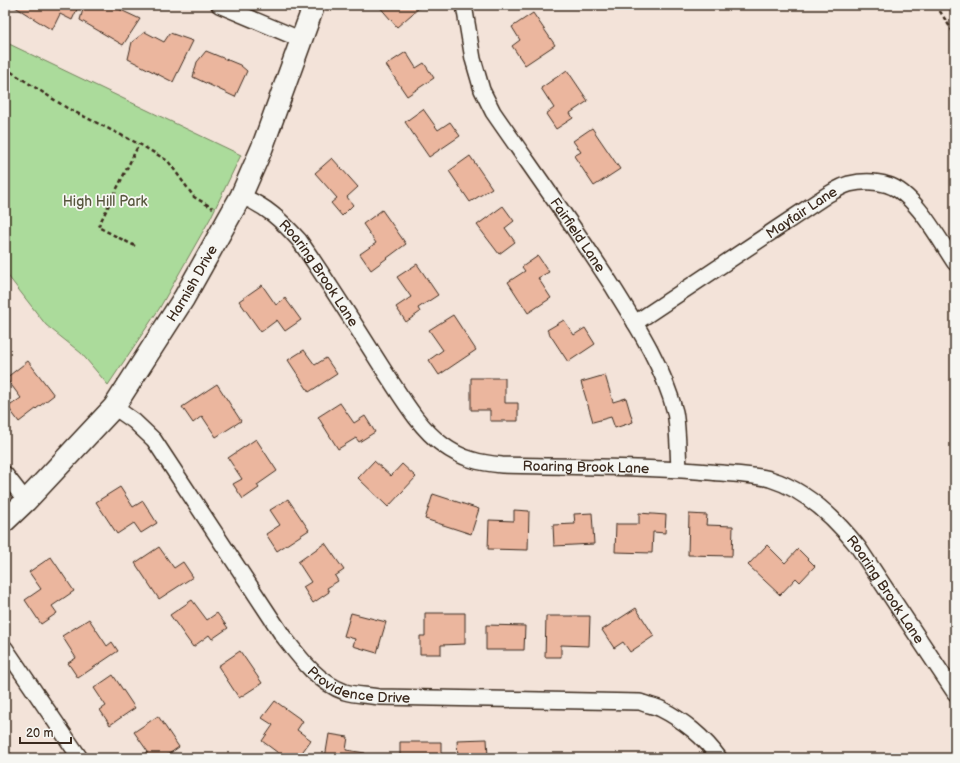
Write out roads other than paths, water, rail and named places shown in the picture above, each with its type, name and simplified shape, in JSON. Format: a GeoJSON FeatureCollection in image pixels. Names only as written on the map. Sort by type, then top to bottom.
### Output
{"type":"FeatureCollection","features":[{"type":"Feature","properties":{"kind":"street"},"geometry":{"type":"LineString","coordinates":[[219,5],[302,40]]}},
{"type":"Feature","properties":{"kind":"street","name":"Harnish Drive"},"geometry":{"type":"LineString","coordinates":[[5,521],[26,501],[114,407],[184,298],[241,196],[262,148],[314,5]]}},
{"type":"Feature","properties":{"kind":"street","name":"Fairfield Lane"},"geometry":{"type":"LineString","coordinates":[[464,5],[473,59],[482,90],[492,112],[588,248],[652,350],[669,392],[675,414],[679,469]]}},
{"type":"Feature","properties":{"kind":"street","name":"Mayfair Lane"},"geometry":{"type":"LineString","coordinates":[[635,323],[827,194],[848,184],[868,181],[889,185],[906,195],[920,211],[955,263]]}},
{"type":"Feature","properties":{"kind":"street","name":"Roaring Brook Lane"},"geometry":{"type":"LineString","coordinates":[[241,196],[264,207],[287,227],[299,240],[413,413],[442,445],[466,458],[482,463],[502,465],[679,469],[751,476],[770,479],[806,496],[833,518],[858,547],[955,693]]}},
{"type":"Feature","properties":{"kind":"street","name":"Providence Drive"},"geometry":{"type":"LineString","coordinates":[[114,407],[134,421],[154,440],[283,636],[314,674],[327,682],[345,692],[379,697],[640,702],[661,709],[682,722],[699,735],[719,758]]}},
{"type":"Feature","properties":{"kind":"street"},"geometry":{"type":"LineString","coordinates":[[5,474],[26,501]]}},
{"type":"Feature","properties":{"kind":"street"},"geometry":{"type":"LineString","coordinates":[[5,648],[80,758]]}},
{"type":"Feature","properties":{"kind":"park label","name":"High Hill Park"},"geometry":{"type":"Point","coordinates":[105,201]}}]}
